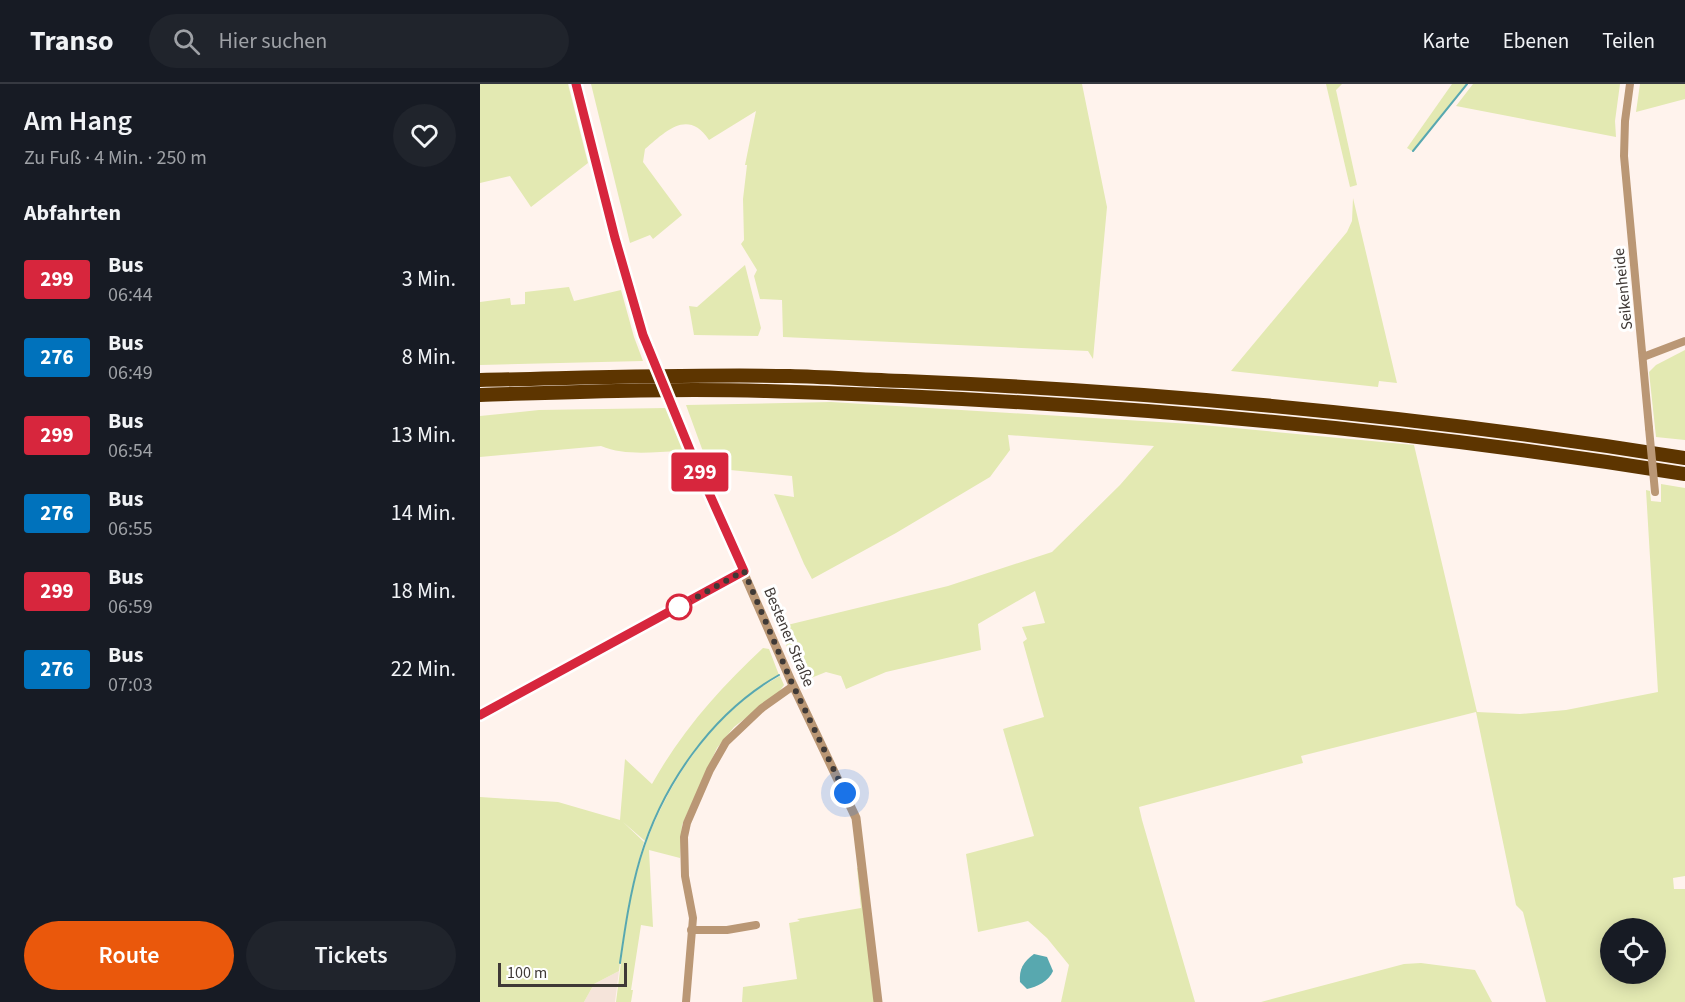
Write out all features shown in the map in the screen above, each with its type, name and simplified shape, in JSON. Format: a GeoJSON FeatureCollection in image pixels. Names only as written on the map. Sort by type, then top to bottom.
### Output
{"type":"FeatureCollection","features":[{"type":"Feature","properties":{"kind":"highway"},"geometry":{"type":"LineString","coordinates":[[480,381],[790,376],[1137,394],[1380,416],[1587,442],[1685,458]]}},
{"type":"Feature","properties":{"kind":"highway"},"geometry":{"type":"LineString","coordinates":[[480,395],[763,391],[1135,409],[1392,434],[1586,458],[1685,474]]}},
{"type":"Feature","properties":{"kind":"highway"},"geometry":{"type":"LineString","coordinates":[[480,402],[560,398],[576,392]]}},
{"type":"Feature","properties":{"kind":"street","name":"Bestener Straße"},"geometry":{"type":"LineString","coordinates":[[576,84],[615,238],[643,335],[692,455],[792,684],[856,818],[878,1002]]}},
{"type":"Feature","properties":{"kind":"street","name":"Seikenheide"},"geometry":{"type":"LineString","coordinates":[[1630,84],[1625,121],[1624,156],[1655,492]]}},
{"type":"Feature","properties":{"kind":"street"},"geometry":{"type":"LineString","coordinates":[[1643,357],[1685,341]]}},
{"type":"Feature","properties":{"kind":"street"},"geometry":{"type":"LineString","coordinates":[[480,715],[744,571]]}},
{"type":"Feature","properties":{"kind":"street"},"geometry":{"type":"LineString","coordinates":[[686,1002],[693,918],[685,876],[684,837],[687,823],[710,770],[726,742],[792,684]]}},
{"type":"Feature","properties":{"kind":"street"},"geometry":{"type":"LineString","coordinates":[[692,930],[727,930],[756,925]]}},
{"type":"Feature","properties":{"kind":"shaded area"},"geometry":{"type":"Polygon","coordinates":[[[619,971],[615,1002],[584,1002],[594,984],[619,971]]]}},
{"type":"Feature","properties":{"kind":"green space"},"geometry":{"type":"Polygon","coordinates":[[[480,84],[568,84],[588,163],[531,207],[510,176],[480,183],[480,84]]]}},
{"type":"Feature","properties":{"kind":"green space"},"geometry":{"type":"Polygon","coordinates":[[[591,84],[1082,84],[1107,207],[1093,359],[1088,351],[783,337],[782,300],[760,299],[754,276],[757,270],[741,244],[744,240],[743,199],[747,165],[745,165],[756,111],[709,140],[701,131],[685,124],[669,130],[645,149],[643,162],[682,215],[653,239],[650,235],[630,243],[591,84]]]}},
{"type":"Feature","properties":{"kind":"green space"},"geometry":{"type":"Polygon","coordinates":[[[1326,84],[1342,84],[1336,90],[1357,185],[1350,187],[1326,84]]]}},
{"type":"Feature","properties":{"kind":"green space"},"geometry":{"type":"Polygon","coordinates":[[[1452,84],[1466,84],[1412,151],[1407,148],[1452,84]]]}},
{"type":"Feature","properties":{"kind":"green space"},"geometry":{"type":"Polygon","coordinates":[[[1473,84],[1620,84],[1615,121],[1616,137],[1456,106],[1473,84]]]}},
{"type":"Feature","properties":{"kind":"green space"},"geometry":{"type":"Polygon","coordinates":[[[1640,84],[1685,84],[1685,99],[1636,112],[1640,84]]]}},
{"type":"Feature","properties":{"kind":"green space"},"geometry":{"type":"Polygon","coordinates":[[[1353,198],[1397,383],[1379,381],[1378,387],[1231,371],[1347,232],[1352,221],[1353,198]]]}},
{"type":"Feature","properties":{"kind":"green space"},"geometry":{"type":"Polygon","coordinates":[[[745,265],[761,328],[758,336],[694,335],[689,306],[697,307],[745,265]]]}},
{"type":"Feature","properties":{"kind":"green space"},"geometry":{"type":"Polygon","coordinates":[[[569,287],[574,301],[621,290],[643,361],[480,365],[480,302],[510,298],[511,305],[525,304],[525,292],[569,287]]]}},
{"type":"Feature","properties":{"kind":"green space"},"geometry":{"type":"Polygon","coordinates":[[[1685,350],[1685,440],[1656,437],[1649,372],[1656,365],[1685,350]]]}},
{"type":"Feature","properties":{"kind":"green space"},"geometry":{"type":"Polygon","coordinates":[[[831,402],[1192,424],[1414,445],[1477,712],[1520,714],[1566,710],[1658,692],[1646,490],[1650,491],[1651,501],[1661,502],[1661,484],[1685,488],[1685,876],[1673,878],[1674,889],[1685,889],[1685,1002],[1546,1002],[1523,912],[1516,905],[1476,712],[1301,756],[1303,763],[1139,807],[1195,1002],[1061,1002],[1069,965],[1047,938],[1028,921],[978,932],[966,854],[1034,836],[1003,729],[1044,717],[1023,642],[1027,639],[1022,627],[1045,623],[1035,591],[978,624],[981,650],[886,672],[846,689],[841,676],[826,672],[801,682],[779,627],[948,586],[1052,552],[1120,485],[1154,446],[1008,435],[1010,450],[990,477],[896,533],[812,579],[774,494],[794,497],[792,476],[709,468],[686,405],[831,402]]]}},
{"type":"Feature","properties":{"kind":"green space"},"geometry":{"type":"Polygon","coordinates":[[[666,408],[693,468],[687,470],[679,451],[629,452],[601,446],[480,457],[480,416],[539,410],[666,408]]]}},
{"type":"Feature","properties":{"kind":"green space"},"geometry":{"type":"Polygon","coordinates":[[[763,648],[769,649],[779,675],[756,689],[735,706],[699,746],[669,792],[645,841],[623,822],[644,842],[628,906],[619,971],[594,984],[584,1002],[480,1002],[480,797],[558,802],[620,820],[625,759],[652,784],[676,746],[702,712],[763,648]]]}},
{"type":"Feature","properties":{"kind":"green space"},"geometry":{"type":"Polygon","coordinates":[[[780,676],[784,685],[779,692],[734,727],[717,748],[682,825],[680,858],[649,850],[653,927],[641,925],[631,1002],[616,1002],[633,886],[644,849],[666,798],[680,773],[715,728],[756,691],[780,676]]]}},
{"type":"Feature","properties":{"kind":"green space"},"geometry":{"type":"Polygon","coordinates":[[[857,868],[859,868],[874,1002],[742,1002],[743,987],[797,979],[789,923],[800,921],[797,919],[861,908],[857,868]]]}},
{"type":"Feature","properties":{"kind":"green space"},"geometry":{"type":"Polygon","coordinates":[[[1421,963],[1475,970],[1492,1002],[1261,1002],[1404,964],[1421,963]]]}},
{"type":"Feature","properties":{"kind":"water"},"geometry":{"type":"Polygon","coordinates":[[[1034,954],[1047,957],[1053,971],[1042,983],[1027,989],[1020,982],[1020,973],[1024,963],[1034,954]]]}},
{"type":"Feature","properties":{"kind":"waterway"},"geometry":{"type":"LineString","coordinates":[[1413,151],[1467,84]]}},
{"type":"Feature","properties":{"kind":"waterway"},"geometry":{"type":"LineString","coordinates":[[620,963],[640,859],[650,831],[676,778],[711,730],[732,709],[779,675]]}},
{"type":"Feature","properties":{"kind":"bus line","name":"299"},"geometry":{"type":"LineString","coordinates":[[480,715],[744,571],[692,455],[643,335],[627,284],[576,84]]}},
{"type":"Feature","properties":{"kind":"route"},"geometry":{"type":"LineString","coordinates":[[679,607],[744,571],[791,681],[845,793]]}}]}
